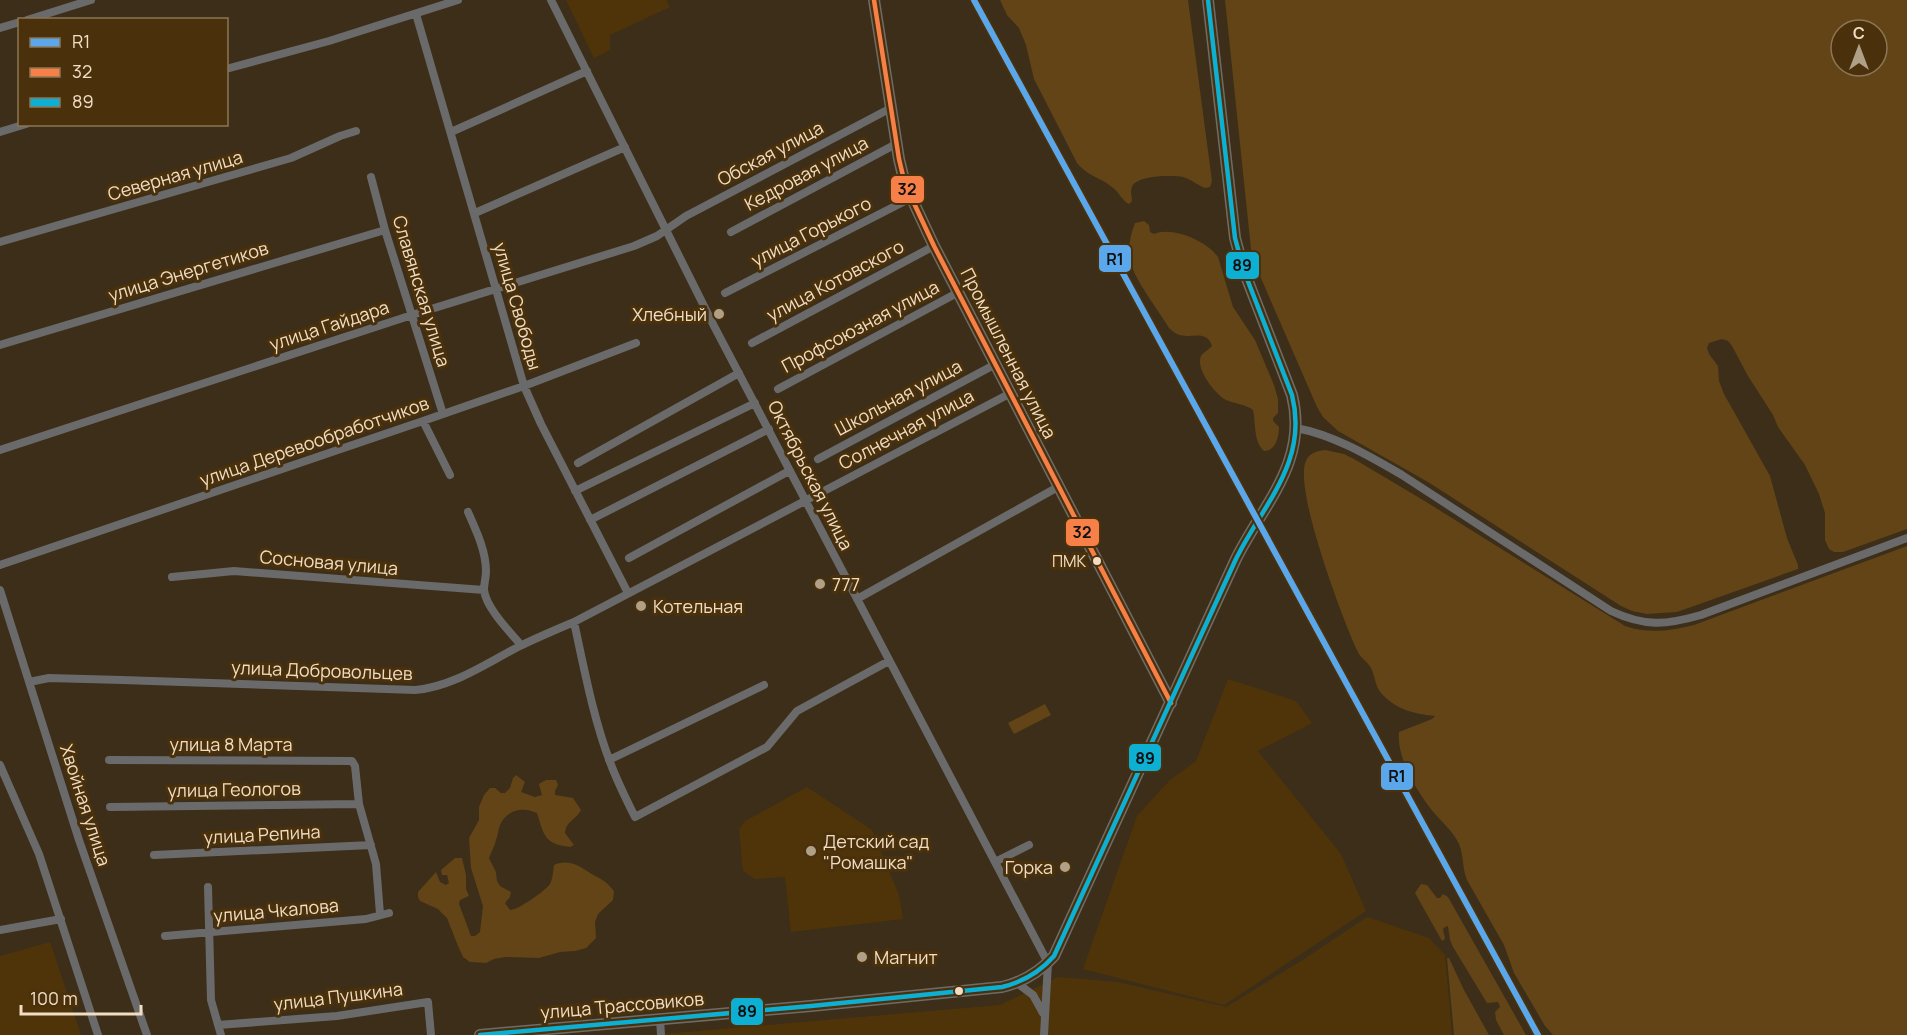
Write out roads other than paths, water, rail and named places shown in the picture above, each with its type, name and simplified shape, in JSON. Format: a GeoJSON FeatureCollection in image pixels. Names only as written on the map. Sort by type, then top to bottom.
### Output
{"type":"FeatureCollection","features":[{"type":"Feature","properties":{"kind":"main road","name":"Промышленная улица"},"geometry":{"type":"LineString","coordinates":[[874,0],[896,144],[911,198],[994,365],[1171,703]]}},
{"type":"Feature","properties":{"kind":"main road"},"geometry":{"type":"LineString","coordinates":[[1017,983],[1036,973],[1058,950],[1241,548],[1279,486],[1292,453],[1296,411],[1290,386],[1244,271],[1235,238],[1208,0]]}},
{"type":"Feature","properties":{"kind":"main road","name":"улица Трассовиков"},"geometry":{"type":"LineString","coordinates":[[480,1035],[969,991],[1017,983]]}},
{"type":"Feature","properties":{"kind":"street"},"geometry":{"type":"LineString","coordinates":[[33,18],[91,0]]}},
{"type":"Feature","properties":{"kind":"street"},"geometry":{"type":"LineString","coordinates":[[228,68],[329,41],[458,0]]}},
{"type":"Feature","properties":{"kind":"street","name":"Октябрьская улица"},"geometry":{"type":"LineString","coordinates":[[551,0],[789,471],[1048,963]]}},
{"type":"Feature","properties":{"kind":"street","name":"улица Свободы"},"geometry":{"type":"LineString","coordinates":[[416,14],[524,386],[541,424],[628,592]]}},
{"type":"Feature","properties":{"kind":"street"},"geometry":{"type":"LineString","coordinates":[[0,28],[18,23]]}},
{"type":"Feature","properties":{"kind":"street"},"geometry":{"type":"LineString","coordinates":[[451,132],[587,71]]}},
{"type":"Feature","properties":{"kind":"street","name":"Обская улица"},"geometry":{"type":"LineString","coordinates":[[666,230],[686,216],[891,108]]}},
{"type":"Feature","properties":{"kind":"street"},"geometry":{"type":"LineString","coordinates":[[0,132],[20,126]]}},
{"type":"Feature","properties":{"kind":"street","name":"Северная улица"},"geometry":{"type":"LineString","coordinates":[[0,242],[291,159],[356,131]]}},
{"type":"Feature","properties":{"kind":"street","name":"Кедровая улица"},"geometry":{"type":"LineString","coordinates":[[730,232],[896,144]]}},
{"type":"Feature","properties":{"kind":"street"},"geometry":{"type":"LineString","coordinates":[[475,213],[625,147]]}},
{"type":"Feature","properties":{"kind":"street","name":"Славянская улица"},"geometry":{"type":"LineString","coordinates":[[371,177],[385,230],[443,414]]}},
{"type":"Feature","properties":{"kind":"street","name":"улица Горького"},"geometry":{"type":"LineString","coordinates":[[725,293],[911,198]]}},
{"type":"Feature","properties":{"kind":"street","name":"улица Энергетиков"},"geometry":{"type":"LineString","coordinates":[[0,345],[385,230]]}},
{"type":"Feature","properties":{"kind":"street","name":"улица Гайдара"},"geometry":{"type":"LineString","coordinates":[[0,450],[412,315],[634,246],[666,230]]}},
{"type":"Feature","properties":{"kind":"street","name":"улица Котовского"},"geometry":{"type":"LineString","coordinates":[[752,343],[934,246]]}},
{"type":"Feature","properties":{"kind":"street","name":"Профсоюзная улица"},"geometry":{"type":"LineString","coordinates":[[778,389],[957,293]]}},
{"type":"Feature","properties":{"kind":"street","name":"улица Деревообработчиков"},"geometry":{"type":"LineString","coordinates":[[0,565],[423,422],[636,343]]}},
{"type":"Feature","properties":{"kind":"street","name":"Школьная улица"},"geometry":{"type":"LineString","coordinates":[[818,459],[994,365]]}},
{"type":"Feature","properties":{"kind":"street"},"geometry":{"type":"LineString","coordinates":[[578,463],[739,373]]}},
{"type":"Feature","properties":{"kind":"street","name":"Солнечная улица"},"geometry":{"type":"LineString","coordinates":[[628,592],[1009,394]]}},
{"type":"Feature","properties":{"kind":"street"},"geometry":{"type":"LineString","coordinates":[[575,490],[755,402]]}},
{"type":"Feature","properties":{"kind":"street"},"geometry":{"type":"LineString","coordinates":[[423,422],[450,475]]}},
{"type":"Feature","properties":{"kind":"street"},"geometry":{"type":"LineString","coordinates":[[1296,428],[1330,438],[1377,461],[1611,611],[1638,622],[1667,623],[1701,615],[1907,538]]}},
{"type":"Feature","properties":{"kind":"street"},"geometry":{"type":"LineString","coordinates":[[590,520],[769,429]]}},
{"type":"Feature","properties":{"kind":"street"},"geometry":{"type":"LineString","coordinates":[[629,558],[789,471]]}},
{"type":"Feature","properties":{"kind":"street"},"geometry":{"type":"LineString","coordinates":[[857,599],[1058,486]]}},
{"type":"Feature","properties":{"kind":"street"},"geometry":{"type":"LineString","coordinates":[[468,512],[485,559],[484,590],[498,617],[521,645]]}},
{"type":"Feature","properties":{"kind":"street","name":"Сосновая улица"},"geometry":{"type":"LineString","coordinates":[[172,577],[234,571],[484,590]]}},
{"type":"Feature","properties":{"kind":"street","name":"Хвойная улица"},"geometry":{"type":"LineString","coordinates":[[0,590],[83,851],[145,1033]]}},
{"type":"Feature","properties":{"kind":"street","name":"улица Добровольцев"},"geometry":{"type":"LineString","coordinates":[[29,682],[50,678],[429,689],[444,685],[521,645],[574,622],[628,592]]}},
{"type":"Feature","properties":{"kind":"street"},"geometry":{"type":"LineString","coordinates":[[574,622],[609,760],[635,817],[766,747],[797,711],[889,661]]}},
{"type":"Feature","properties":{"kind":"street"},"geometry":{"type":"LineString","coordinates":[[609,760],[764,685]]}},
{"type":"Feature","properties":{"kind":"street","name":"улица 8 Марта"},"geometry":{"type":"LineString","coordinates":[[109,760],[352,761],[355,766],[359,804]]}},
{"type":"Feature","properties":{"kind":"street"},"geometry":{"type":"LineString","coordinates":[[0,765],[36,846],[98,1035]]}},
{"type":"Feature","properties":{"kind":"street"},"geometry":{"type":"LineString","coordinates":[[359,804],[371,845]]}},
{"type":"Feature","properties":{"kind":"street","name":"улица Геологов"},"geometry":{"type":"LineString","coordinates":[[110,807],[359,804]]}},
{"type":"Feature","properties":{"kind":"street","name":"улица Репина"},"geometry":{"type":"LineString","coordinates":[[154,855],[371,845]]}},
{"type":"Feature","properties":{"kind":"street","name":"улица Чкалова"},"geometry":{"type":"LineString","coordinates":[[165,936],[366,919],[385,913],[371,845]]}},
{"type":"Feature","properties":{"kind":"street"},"geometry":{"type":"LineString","coordinates":[[995,862],[1029,845]]}},
{"type":"Feature","properties":{"kind":"street"},"geometry":{"type":"LineString","coordinates":[[208,887],[211,1000],[221,1035]]}},
{"type":"Feature","properties":{"kind":"street"},"geometry":{"type":"LineString","coordinates":[[0,930],[61,919]]}},
{"type":"Feature","properties":{"kind":"street"},"geometry":{"type":"LineString","coordinates":[[1044,1035],[1048,963]]}},
{"type":"Feature","properties":{"kind":"street"},"geometry":{"type":"LineString","coordinates":[[1017,983],[1033,995],[1045,1016]]}},
{"type":"Feature","properties":{"kind":"street","name":"улица Пушкина"},"geometry":{"type":"LineString","coordinates":[[218,1025],[345,1015],[428,1002],[431,1035]]}},
{"type":"Feature","properties":{"kind":"street"},"geometry":{"type":"LineString","coordinates":[[660,1019],[661,1035]]}},
{"type":"Feature","properties":{"kind":"place","name":"Хлебный"},"geometry":{"type":"Point","coordinates":[719,314]}},
{"type":"Feature","properties":{"kind":"place","name":"ПМК"},"geometry":{"type":"Point","coordinates":[1097,561]}},
{"type":"Feature","properties":{"kind":"place","name":"777"},"geometry":{"type":"Point","coordinates":[820,584]}},
{"type":"Feature","properties":{"kind":"place","name":"Котельная"},"geometry":{"type":"Point","coordinates":[641,606]}},
{"type":"Feature","properties":{"kind":"place","name":"Детский сад \"Ромашка\""},"geometry":{"type":"Point","coordinates":[811,851]}},
{"type":"Feature","properties":{"kind":"place","name":"Горка"},"geometry":{"type":"Point","coordinates":[1065,867]}},
{"type":"Feature","properties":{"kind":"place","name":"Магнит"},"geometry":{"type":"Point","coordinates":[862,957]}}]}
